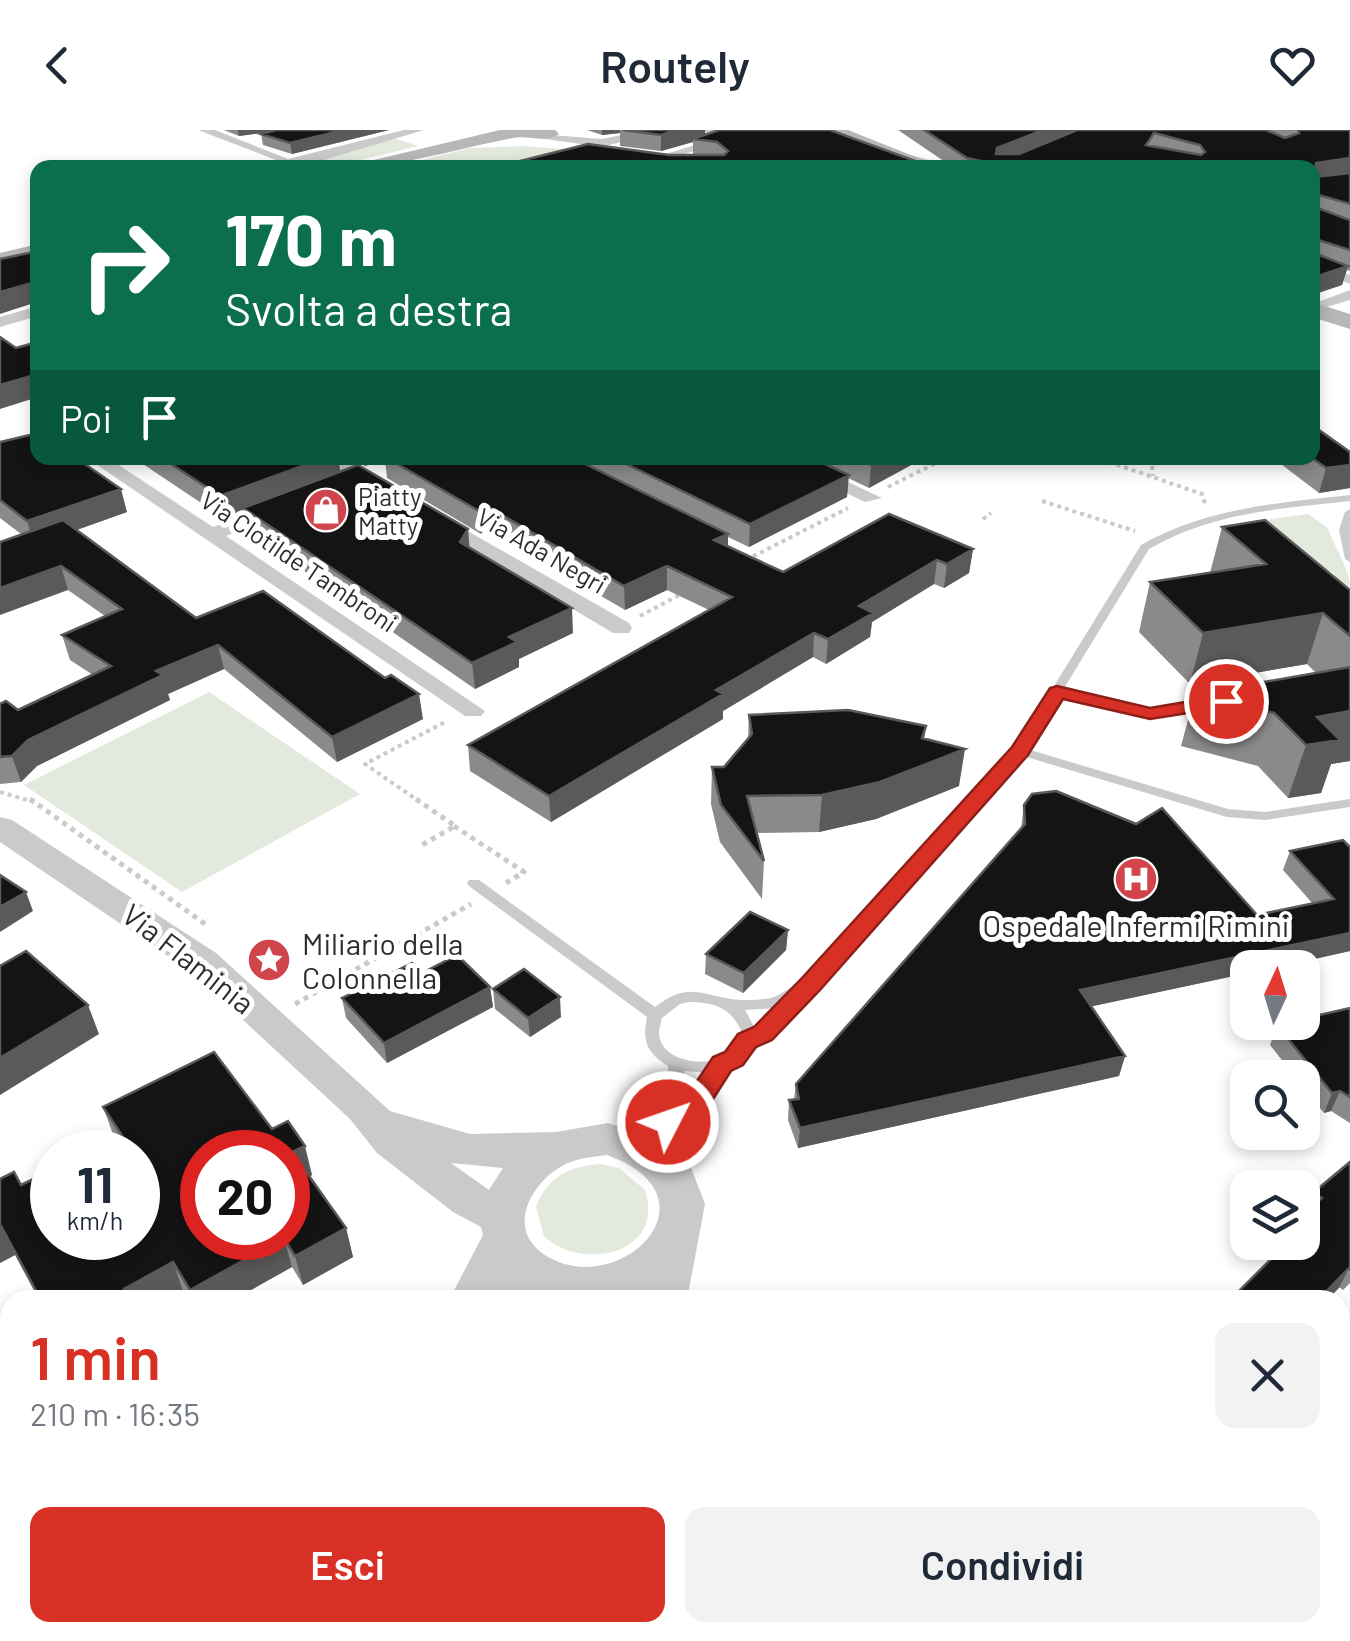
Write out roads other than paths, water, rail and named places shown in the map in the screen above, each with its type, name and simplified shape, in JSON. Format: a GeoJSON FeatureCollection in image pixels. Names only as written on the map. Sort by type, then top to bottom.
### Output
{"type":"FeatureCollection","features":[{"type":"Feature","properties":{"kind":"main road"},"geometry":{"type":"LineString","coordinates":[[832,130],[910,159]]}},
{"type":"Feature","properties":{"kind":"main road"},"geometry":{"type":"LineString","coordinates":[[393,160],[531,134]]}},
{"type":"Feature","properties":{"kind":"main road"},"geometry":{"type":"LineString","coordinates":[[405,160],[531,134],[669,160]]}},
{"type":"Feature","properties":{"kind":"main road"},"geometry":{"type":"LineString","coordinates":[[0,259],[30,252]]}},
{"type":"Feature","properties":{"kind":"main road"},"geometry":{"type":"LineString","coordinates":[[1320,304],[1350,312]]}},
{"type":"Feature","properties":{"kind":"main road"},"geometry":{"type":"LineString","coordinates":[[1320,305],[1350,322]]}},
{"type":"Feature","properties":{"kind":"street"},"geometry":{"type":"LineString","coordinates":[[204,130],[278,160]]}},
{"type":"Feature","properties":{"kind":"street"},"geometry":{"type":"LineString","coordinates":[[307,160],[418,130]]}},
{"type":"Feature","properties":{"kind":"street"},"geometry":{"type":"LineString","coordinates":[[609,142],[661,130]]}},
{"type":"Feature","properties":{"kind":"street"},"geometry":{"type":"LineString","coordinates":[[663,159],[727,139],[703,130]]}},
{"type":"Feature","properties":{"kind":"street"},"geometry":{"type":"LineString","coordinates":[[531,134],[638,148]]}},
{"type":"Feature","properties":{"kind":"street"},"geometry":{"type":"LineString","coordinates":[[241,144],[260,139]]}},
{"type":"Feature","properties":{"kind":"street"},"geometry":{"type":"LineString","coordinates":[[910,159],[914,160]]}},
{"type":"Feature","properties":{"kind":"street"},"geometry":{"type":"LineString","coordinates":[[0,272],[30,264]]}},
{"type":"Feature","properties":{"kind":"street"},"geometry":{"type":"LineString","coordinates":[[1320,268],[1350,280]]}},
{"type":"Feature","properties":{"kind":"street"},"geometry":{"type":"LineString","coordinates":[[1320,302],[1350,295]]}},
{"type":"Feature","properties":{"kind":"street"},"geometry":{"type":"LineString","coordinates":[[0,322],[30,314]]}},
{"type":"Feature","properties":{"kind":"street","name":"Via Clotilde Tambroni"},"geometry":{"type":"LineString","coordinates":[[106,465],[471,710]]}},
{"type":"Feature","properties":{"kind":"street","name":"Via Ada Negri"},"geometry":{"type":"LineString","coordinates":[[350,465],[371,473],[413,506],[620,627]]}},
{"type":"Feature","properties":{"kind":"street"},"geometry":{"type":"LineString","coordinates":[[798,465],[871,498]]}},
{"type":"Feature","properties":{"kind":"street"},"geometry":{"type":"LineString","coordinates":[[329,490],[371,473]]}},
{"type":"Feature","properties":{"kind":"street"},"geometry":{"type":"LineString","coordinates":[[211,535],[295,503]]}},
{"type":"Feature","properties":{"kind":"street","name":"Via Flaminia"},"geometry":{"type":"LineString","coordinates":[[2,829],[204,962],[364,1108],[392,1141],[504,1226]]}},
{"type":"Feature","properties":{"kind":"street","name":"Via Flaminia"},"geometry":{"type":"LineString","coordinates":[[364,1108],[428,1143],[468,1152],[504,1154],[564,1144]]}},
{"type":"Feature","properties":{"kind":"street"},"geometry":{"type":"LineString","coordinates":[[476,1290],[504,1226],[505,1199],[520,1173],[543,1152],[564,1144],[657,1135],[665,1163],[684,1198],[684,1218],[666,1290]]}},
{"type":"Feature","properties":{"kind":"street"},"geometry":{"type":"LineString","coordinates":[[504,1226],[527,1265],[567,1287],[598,1286],[646,1271],[678,1239]]}},
{"type":"Feature","properties":{"kind":"lane"},"geometry":{"type":"LineString","coordinates":[[811,984],[777,1002],[730,1005],[689,996],[675,1000],[655,1015],[650,1025],[654,1047],[676,1064],[691,1068],[722,1064],[734,1058],[747,1040],[763,1033],[811,984],[1020,750],[1137,556],[1158,538],[1209,518],[1350,498]]}},
{"type":"Feature","properties":{"kind":"lane"},"geometry":{"type":"LineString","coordinates":[[1350,512],[1344,530],[1350,560]]}},
{"type":"Feature","properties":{"kind":"lane"},"geometry":{"type":"LineString","coordinates":[[1057,692],[1150,714],[1226,701]]}},
{"type":"Feature","properties":{"kind":"lane"},"geometry":{"type":"LineString","coordinates":[[1020,750],[1227,813],[1264,816],[1350,803]]}},
{"type":"Feature","properties":{"kind":"lane"},"geometry":{"type":"LineString","coordinates":[[474,884],[655,1015]]}},
{"type":"Feature","properties":{"kind":"lane"},"geometry":{"type":"LineString","coordinates":[[730,1005],[746,1020],[747,1040]]}},
{"type":"Feature","properties":{"kind":"lane"},"geometry":{"type":"LineString","coordinates":[[657,1135],[677,1091],[676,1064]]}},
{"type":"Feature","properties":{"kind":"lane"},"geometry":{"type":"LineString","coordinates":[[657,1135],[696,1103],[722,1064]]}},
{"type":"Feature","properties":{"kind":"place","name":"Piatty Matty"},"geometry":{"type":"Point","coordinates":[326,510]}},
{"type":"Feature","properties":{"kind":"place","name":"Ospedale Infermi Rimini"},"geometry":{"type":"Point","coordinates":[1136,879]}},
{"type":"Feature","properties":{"kind":"place","name":"Miliario della Colonnella"},"geometry":{"type":"Point","coordinates":[269,960]}}]}
